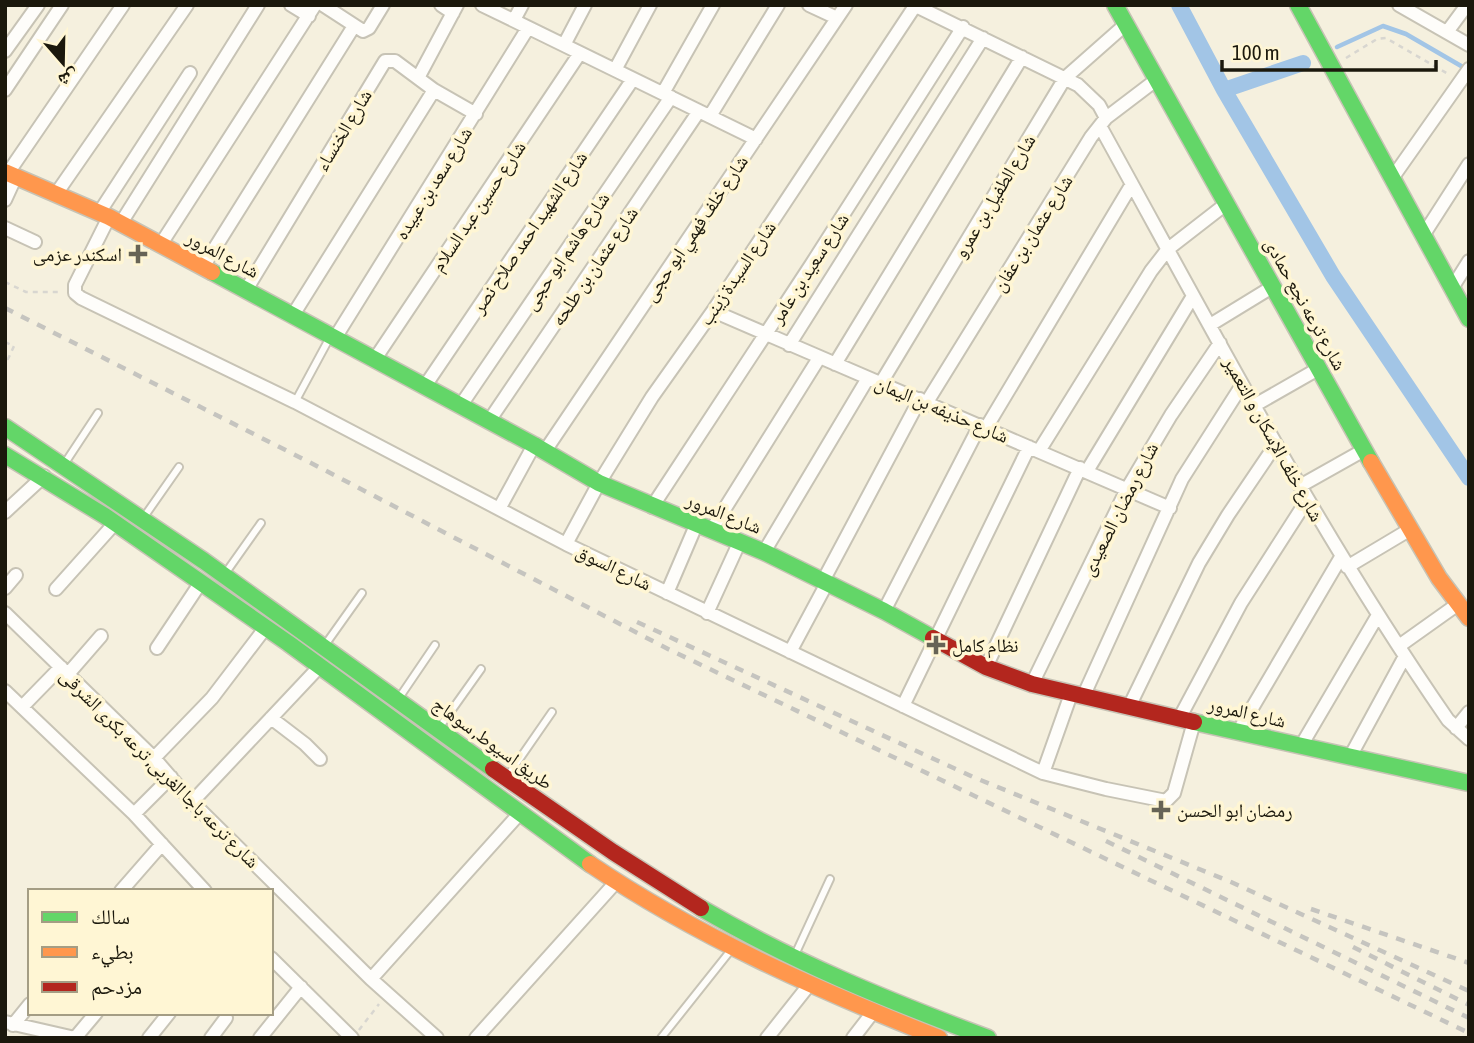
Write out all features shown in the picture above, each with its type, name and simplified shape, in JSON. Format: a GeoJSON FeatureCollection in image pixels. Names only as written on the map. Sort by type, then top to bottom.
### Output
{"type":"FeatureCollection","features":[{"type":"Feature","properties":{"kind":"main road","name":"شارع ترعه نجع حمادى"},"geometry":{"type":"LineString","coordinates":[[1115,5],[1409,530],[1469,618]]}},
{"type":"Feature","properties":{"kind":"main road"},"geometry":{"type":"LineString","coordinates":[[1298,5],[1469,318]]}},
{"type":"Feature","properties":{"kind":"main road","name":"شارع المرور"},"geometry":{"type":"LineString","coordinates":[[10,174],[110,218],[161,244],[461,405],[599,484],[764,552],[884,611],[986,667],[1032,684],[1077,696],[1469,783]]}},
{"type":"Feature","properties":{"kind":"main road","name":"طريق اسيوط, سوهاج"},"geometry":{"type":"LineString","coordinates":[[5,427],[224,575],[583,834],[649,876],[746,934],[793,958],[862,989],[988,1038]]}},
{"type":"Feature","properties":{"kind":"main road","name":"طريق اسيوط, سوهاج"},"geometry":{"type":"LineString","coordinates":[[5,454],[115,523],[321,665],[616,881],[732,949],[808,985],[939,1038]]}},
{"type":"Feature","properties":{"kind":"main road"},"geometry":{"type":"LineString","coordinates":[[638,894],[648,887],[649,876]]}},
{"type":"Feature","properties":{"kind":"main road"},"geometry":{"type":"LineString","coordinates":[[681,919],[680,906],[691,901]]}},
{"type":"Feature","properties":{"kind":"street"},"geometry":{"type":"LineString","coordinates":[[5,51],[38,5]]}},
{"type":"Feature","properties":{"kind":"street"},"geometry":{"type":"LineString","coordinates":[[5,90],[62,5]]}},
{"type":"Feature","properties":{"kind":"street"},"geometry":{"type":"LineString","coordinates":[[5,200],[10,174],[123,5]]}},
{"type":"Feature","properties":{"kind":"street"},"geometry":{"type":"LineString","coordinates":[[56,194],[187,5]]}},
{"type":"Feature","properties":{"kind":"street"},"geometry":{"type":"LineString","coordinates":[[110,218],[258,5]]}},
{"type":"Feature","properties":{"kind":"street"},"geometry":{"type":"LineString","coordinates":[[161,244],[312,10],[291,5]]}},
{"type":"Feature","properties":{"kind":"street"},"geometry":{"type":"LineString","coordinates":[[323,5],[363,32],[367,31],[383,5]]}},
{"type":"Feature","properties":{"kind":"street"},"geometry":{"type":"LineString","coordinates":[[418,78],[455,9],[441,5]]}},
{"type":"Feature","properties":{"kind":"street"},"geometry":{"type":"LineString","coordinates":[[482,5],[756,139]]}},
{"type":"Feature","properties":{"kind":"street"},"geometry":{"type":"LineString","coordinates":[[514,20],[522,5]]}},
{"type":"Feature","properties":{"kind":"street"},"geometry":{"type":"LineString","coordinates":[[564,45],[585,5]]}},
{"type":"Feature","properties":{"kind":"street"},"geometry":{"type":"LineString","coordinates":[[615,70],[650,5]]}},
{"type":"Feature","properties":{"kind":"street","name":"شارع هاشم ابو حجى"},"geometry":{"type":"LineString","coordinates":[[461,405],[667,95],[713,5]]}},
{"type":"Feature","properties":{"kind":"street","name":"شارع عثمان بن طلحه"},"geometry":{"type":"LineString","coordinates":[[489,421],[778,5]]}},
{"type":"Feature","properties":{"kind":"street"},"geometry":{"type":"LineString","coordinates":[[810,5],[837,18]]}},
{"type":"Feature","properties":{"kind":"street","name":"شارع خلف فهمي ابو حجى"},"geometry":{"type":"LineString","coordinates":[[499,509],[846,5]]}},
{"type":"Feature","properties":{"kind":"street"},"geometry":{"type":"LineString","coordinates":[[1447,32],[1467,5]]}},
{"type":"Feature","properties":{"kind":"street"},"geometry":{"type":"LineString","coordinates":[[914,6],[963,27],[1065,78],[1089,94],[1103,122]]}},
{"type":"Feature","properties":{"kind":"street","name":"شارع السيدة زينب"},"geometry":{"type":"LineString","coordinates":[[566,544],[652,397],[713,311],[914,6]]}},
{"type":"Feature","properties":{"kind":"street"},"geometry":{"type":"LineString","coordinates":[[1400,6],[1469,45]]}},
{"type":"Feature","properties":{"kind":"street","name":"شارع الطفيل بن عمرو"},"geometry":{"type":"LineString","coordinates":[[881,383],[1065,78],[1125,25]]}},
{"type":"Feature","properties":{"kind":"street"},"geometry":{"type":"LineString","coordinates":[[203,267],[354,26]]}},
{"type":"Feature","properties":{"kind":"street","name":"شارع سعيد بن عامر"},"geometry":{"type":"LineString","coordinates":[[652,507],[963,27]]}},
{"type":"Feature","properties":{"kind":"street","name":"شارع سعد بن عبيده"},"geometry":{"type":"LineString","coordinates":[[333,337],[528,28]]}},
{"type":"Feature","properties":{"kind":"street"},"geometry":{"type":"LineString","coordinates":[[789,345],[983,38]]}},
{"type":"Feature","properties":{"kind":"street","name":"شارع حسين عبد السلام"},"geometry":{"type":"LineString","coordinates":[[375,359],[580,53]]}},
{"type":"Feature","properties":{"kind":"street"},"geometry":{"type":"LineString","coordinates":[[835,364],[1022,57]]}},
{"type":"Feature","properties":{"kind":"street","name":"شارع الخنساء"},"geometry":{"type":"LineString","coordinates":[[246,290],[385,61],[395,61],[434,90],[476,114]]}},
{"type":"Feature","properties":{"kind":"street"},"geometry":{"type":"LineString","coordinates":[[1393,177],[1469,69]]}},
{"type":"Feature","properties":{"kind":"street"},"geometry":{"type":"LineString","coordinates":[[74,289],[190,73]]}},
{"type":"Feature","properties":{"kind":"street","name":"شارع الشهيد احمد صلاح نصر"},"geometry":{"type":"LineString","coordinates":[[425,386],[633,79]]}},
{"type":"Feature","properties":{"kind":"street","name":"شارع عثمان بن عفان"},"geometry":{"type":"LineString","coordinates":[[790,652],[924,401],[1103,122],[1156,80]]}},
{"type":"Feature","properties":{"kind":"street"},"geometry":{"type":"LineString","coordinates":[[293,315],[434,90]]}},
{"type":"Feature","properties":{"kind":"street","name":"شارع خلف الإسكان و التعمير"},"geometry":{"type":"LineString","coordinates":[[1103,122],[1132,184],[1307,500],[1402,651],[1456,728],[1469,739]]}},
{"type":"Feature","properties":{"kind":"street"},"geometry":{"type":"LineString","coordinates":[[1424,234],[1469,164]]}},
{"type":"Feature","properties":{"kind":"street"},"geometry":{"type":"LineString","coordinates":[[884,611],[983,426],[1132,184]]}},
{"type":"Feature","properties":{"kind":"street"},"geometry":{"type":"LineString","coordinates":[[903,706],[1034,449],[1133,297],[1168,249],[1226,204]]}},
{"type":"Feature","properties":{"kind":"street"},"geometry":{"type":"LineString","coordinates":[[5,228],[35,242]]}},
{"type":"Feature","properties":{"kind":"street"},"geometry":{"type":"LineString","coordinates":[[1452,288],[1469,261]]}},
{"type":"Feature","properties":{"kind":"street"},"geometry":{"type":"LineString","coordinates":[[1210,325],[1272,288]]}},
{"type":"Feature","properties":{"kind":"street","name":"شارع السوق"},"geometry":{"type":"LineString","coordinates":[[74,289],[81,298],[295,402],[566,544],[1043,773],[1166,801],[1174,793],[1187,720]]}},
{"type":"Feature","properties":{"kind":"street"},"geometry":{"type":"LineString","coordinates":[[986,667],[1083,469],[1193,296]]}},
{"type":"Feature","properties":{"kind":"street","name":"شارع حذيفه بن اليمان"},"geometry":{"type":"LineString","coordinates":[[713,311],[1170,508]]}},
{"type":"Feature","properties":{"kind":"street","name":"شارع رمضان الصعيدى"},"geometry":{"type":"LineString","coordinates":[[1032,684],[1127,489],[1171,415],[1220,343]]}},
{"type":"Feature","properties":{"kind":"street"},"geometry":{"type":"LineString","coordinates":[[667,593],[704,526],[819,358]]}},
{"type":"Feature","properties":{"kind":"street"},"geometry":{"type":"LineString","coordinates":[[1255,405],[1318,369]]}},
{"type":"Feature","properties":{"kind":"street"},"geometry":{"type":"LineString","coordinates":[[764,552],[868,378]]}},
{"type":"Feature","properties":{"kind":"street"},"geometry":{"type":"LineString","coordinates":[[1043,773],[1077,696],[1182,479],[1242,385]]}},
{"type":"Feature","properties":{"kind":"street"},"geometry":{"type":"LineString","coordinates":[[1129,707],[1206,551],[1276,444]]}},
{"type":"Feature","properties":{"kind":"street"},"geometry":{"type":"LineString","coordinates":[[1300,486],[1364,450]]}},
{"type":"Feature","properties":{"kind":"street"},"geometry":{"type":"LineString","coordinates":[[5,512],[44,476]]}},
{"type":"Feature","properties":{"kind":"street"},"geometry":{"type":"LineString","coordinates":[[1187,720],[1241,603],[1307,500]]}},
{"type":"Feature","properties":{"kind":"street"},"geometry":{"type":"LineString","coordinates":[[56,589],[115,523]]}},
{"type":"Feature","properties":{"kind":"street"},"geometry":{"type":"LineString","coordinates":[[1238,732],[1344,562],[1409,530]]}},
{"type":"Feature","properties":{"kind":"street"},"geometry":{"type":"LineString","coordinates":[[707,613],[740,541]]}},
{"type":"Feature","properties":{"kind":"street"},"geometry":{"type":"LineString","coordinates":[[5,588],[16,575]]}},
{"type":"Feature","properties":{"kind":"street"},"geometry":{"type":"LineString","coordinates":[[157,648],[201,582]]}},
{"type":"Feature","properties":{"kind":"street"},"geometry":{"type":"LineString","coordinates":[[1350,757],[1402,651],[1458,604]]}},
{"type":"Feature","properties":{"kind":"street","name":"شارع ترعه باجا الغربى, ترعه بكرى الشرقى"},"geometry":{"type":"LineString","coordinates":[[5,613],[154,758],[192,802],[371,979],[437,1038]]}},
{"type":"Feature","properties":{"kind":"street"},"geometry":{"type":"LineString","coordinates":[[1301,746],[1378,615]]}},
{"type":"Feature","properties":{"kind":"street"},"geometry":{"type":"LineString","coordinates":[[154,758],[212,698],[266,627]]}},
{"type":"Feature","properties":{"kind":"street"},"geometry":{"type":"LineString","coordinates":[[22,707],[101,636]]}},
{"type":"Feature","properties":{"kind":"street"},"geometry":{"type":"LineString","coordinates":[[192,802],[321,665]]}},
{"type":"Feature","properties":{"kind":"street"},"geometry":{"type":"LineString","coordinates":[[5,691],[134,814],[201,889]]}},
{"type":"Feature","properties":{"kind":"street"},"geometry":{"type":"LineString","coordinates":[[1456,728],[1469,712]]}},
{"type":"Feature","properties":{"kind":"street"},"geometry":{"type":"LineString","coordinates":[[271,718],[297,737],[320,759]]}},
{"type":"Feature","properties":{"kind":"street"},"geometry":{"type":"LineString","coordinates":[[134,814],[171,777]]}},
{"type":"Feature","properties":{"kind":"street"},"geometry":{"type":"LineString","coordinates":[[371,979],[520,813]]}},
{"type":"Feature","properties":{"kind":"street"},"geometry":{"type":"LineString","coordinates":[[123,889],[162,844]]}},
{"type":"Feature","properties":{"kind":"street"},"geometry":{"type":"LineString","coordinates":[[476,1038],[616,881]]}},
{"type":"Feature","properties":{"kind":"street"},"geometry":{"type":"LineString","coordinates":[[273,898],[281,890]]}},
{"type":"Feature","properties":{"kind":"street"},"geometry":{"type":"LineString","coordinates":[[273,960],[353,1038]]}},
{"type":"Feature","properties":{"kind":"street"},"geometry":{"type":"LineString","coordinates":[[767,1038],[808,985]]}},
{"type":"Feature","properties":{"kind":"street"},"geometry":{"type":"LineString","coordinates":[[260,1038],[300,987]]}},
{"type":"Feature","properties":{"kind":"street"},"geometry":{"type":"LineString","coordinates":[[9,1023],[28,1006]]}},
{"type":"Feature","properties":{"kind":"street"},"geometry":{"type":"LineString","coordinates":[[853,1038],[873,1012]]}},
{"type":"Feature","properties":{"kind":"street"},"geometry":{"type":"LineString","coordinates":[[9,1023],[75,1038],[94,1015]]}},
{"type":"Feature","properties":{"kind":"street"},"geometry":{"type":"LineString","coordinates":[[149,1038],[167,1015]]}},
{"type":"Feature","properties":{"kind":"street"},"geometry":{"type":"LineString","coordinates":[[211,1038],[226,1018]]}},
{"type":"Feature","properties":{"kind":"lane"},"geometry":{"type":"LineString","coordinates":[[295,402],[333,337]]}},
{"type":"Feature","properties":{"kind":"lane"},"geometry":{"type":"LineString","coordinates":[[63,465],[98,413]]}},
{"type":"Feature","properties":{"kind":"lane"},"geometry":{"type":"LineString","coordinates":[[143,519],[179,467]]}},
{"type":"Feature","properties":{"kind":"lane"},"geometry":{"type":"LineString","coordinates":[[224,575],[261,523]]}},
{"type":"Feature","properties":{"kind":"lane"},"geometry":{"type":"LineString","coordinates":[[324,646],[362,593]]}},
{"type":"Feature","properties":{"kind":"lane"},"geometry":{"type":"LineString","coordinates":[[397,699],[435,645]]}},
{"type":"Feature","properties":{"kind":"lane"},"geometry":{"type":"LineString","coordinates":[[438,729],[481,669]]}},
{"type":"Feature","properties":{"kind":"lane"},"geometry":{"type":"LineString","coordinates":[[506,779],[552,712]]}},
{"type":"Feature","properties":{"kind":"lane"},"geometry":{"type":"LineString","coordinates":[[793,958],[830,879]]}},
{"type":"Feature","properties":{"kind":"lane"},"geometry":{"type":"LineString","coordinates":[[661,1038],[732,949]]}},
{"type":"Feature","properties":{"kind":"path"},"geometry":{"type":"LineString","coordinates":[[1331,67],[1382,38],[1460,81]]}},
{"type":"Feature","properties":{"kind":"path"},"geometry":{"type":"LineString","coordinates":[[5,282],[26,292],[39,294],[74,289]]}},
{"type":"Feature","properties":{"kind":"path"},"geometry":{"type":"LineString","coordinates":[[5,342],[14,346],[8,359],[5,358]]}},
{"type":"Feature","properties":{"kind":"path"},"geometry":{"type":"LineString","coordinates":[[353,1038],[387,993]]}},
{"type":"Feature","properties":{"kind":"waterway"},"geometry":{"type":"LineString","coordinates":[[1179,5],[1224,90],[1333,276],[1469,478]]}},
{"type":"Feature","properties":{"kind":"waterway"},"geometry":{"type":"LineString","coordinates":[[1337,47],[1383,26],[1406,34],[1468,70]]}},
{"type":"Feature","properties":{"kind":"waterway"},"geometry":{"type":"LineString","coordinates":[[1224,90],[1303,63]]}},
{"type":"Feature","properties":{"kind":"railway"},"geometry":{"type":"LineString","coordinates":[[5,308],[311,463],[668,649],[1469,1033]]}},
{"type":"Feature","properties":{"kind":"railway"},"geometry":{"type":"LineString","coordinates":[[637,622],[973,777],[1231,882],[1469,991]]}},
{"type":"Feature","properties":{"kind":"railway"},"geometry":{"type":"LineString","coordinates":[[1106,841],[1469,1018]]}},
{"type":"Feature","properties":{"kind":"railway"},"geometry":{"type":"LineString","coordinates":[[1311,909],[1469,963]]}},
{"type":"Feature","properties":{"kind":"railway"},"geometry":{"type":"LineString","coordinates":[[1353,947],[1469,1005]]}},
{"type":"Feature","properties":{"kind":"traffic: fast"},"geometry":{"type":"LineString","coordinates":[[1115,5],[1371,462]]}},
{"type":"Feature","properties":{"kind":"traffic: fast"},"geometry":{"type":"LineString","coordinates":[[1298,5],[1469,319]]}},
{"type":"Feature","properties":{"kind":"traffic: fast"},"geometry":{"type":"LineString","coordinates":[[212,272],[534,445],[599,483],[764,552],[933,638]]}},
{"type":"Feature","properties":{"kind":"traffic: fast"},"geometry":{"type":"LineString","coordinates":[[5,427],[204,561],[493,769]]}},
{"type":"Feature","properties":{"kind":"traffic: fast"},"geometry":{"type":"LineString","coordinates":[[5,455],[105,516],[288,643],[590,864]]}},
{"type":"Feature","properties":{"kind":"traffic: fast"},"geometry":{"type":"LineString","coordinates":[[1194,722],[1469,783]]}},
{"type":"Feature","properties":{"kind":"traffic: fast"},"geometry":{"type":"LineString","coordinates":[[701,908],[771,946],[842,979],[988,1038]]}},
{"type":"Feature","properties":{"kind":"traffic: slow"},"geometry":{"type":"LineString","coordinates":[[5,172],[109,217],[212,272]]}},
{"type":"Feature","properties":{"kind":"traffic: slow"},"geometry":{"type":"LineString","coordinates":[[1371,462],[1439,578],[1469,618]]}},
{"type":"Feature","properties":{"kind":"traffic: slow"},"geometry":{"type":"LineString","coordinates":[[590,864],[673,915],[760,960],[939,1038]]}},
{"type":"Feature","properties":{"kind":"traffic: jam"},"geometry":{"type":"LineString","coordinates":[[933,638],[986,667],[1032,684],[1194,722]]}},
{"type":"Feature","properties":{"kind":"traffic: jam"},"geometry":{"type":"LineString","coordinates":[[493,769],[613,852],[701,908]]}},
{"type":"Feature","properties":{"kind":"place","name":"اسكندر عزمى"},"geometry":{"type":"Point","coordinates":[138,254]}},
{"type":"Feature","properties":{"kind":"place","name":"نظام كامل"},"geometry":{"type":"Point","coordinates":[936,645]}},
{"type":"Feature","properties":{"kind":"place","name":"رمضان ابو الحسن"},"geometry":{"type":"Point","coordinates":[1161,810]}}]}
